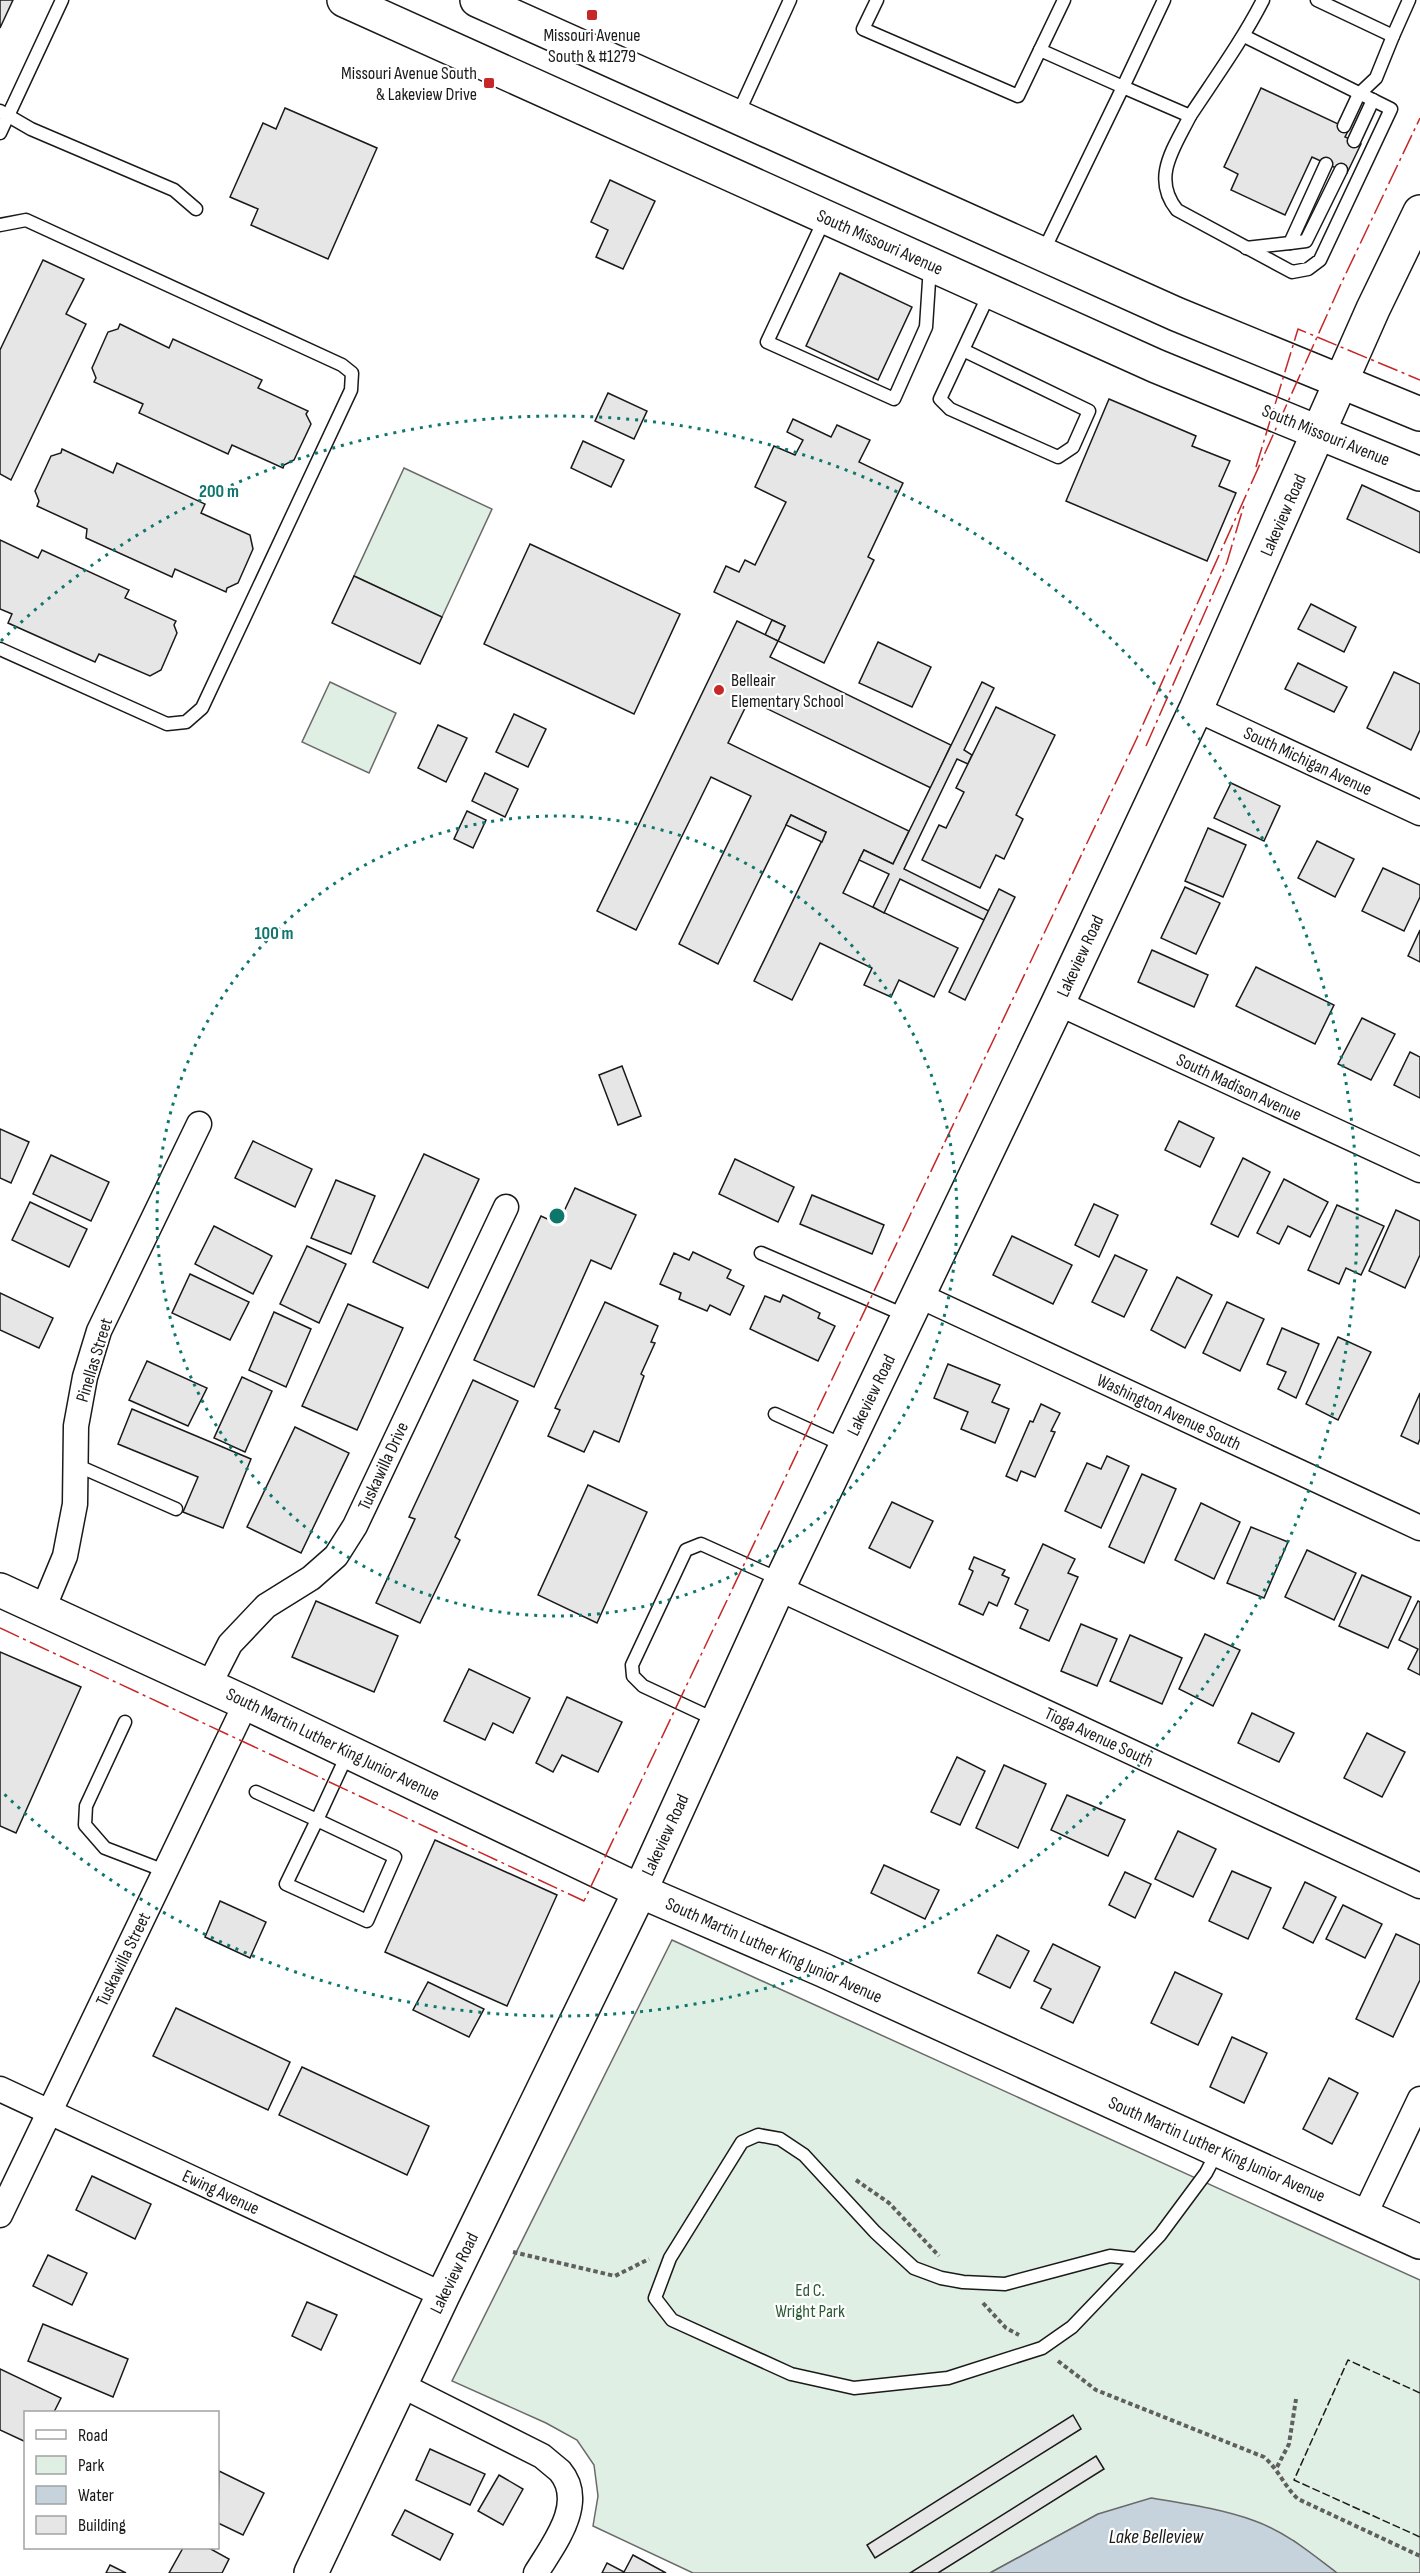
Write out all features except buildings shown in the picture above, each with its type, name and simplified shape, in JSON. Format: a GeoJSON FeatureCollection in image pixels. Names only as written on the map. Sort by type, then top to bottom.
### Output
{"type":"FeatureCollection","features":[{"type":"Feature","properties":{"kind":"street","name":"South Missouri Avenue"},"geometry":{"type":"LineString","coordinates":[[344,0],[1156,366],[1420,474]]}},
{"type":"Feature","properties":{"kind":"street"},"geometry":{"type":"LineString","coordinates":[[477,0],[1041,255],[1176,314],[1420,414]]}},
{"type":"Feature","properties":{"kind":"street","name":"Lakeview Road"},"geometry":{"type":"LineString","coordinates":[[311,2573],[442,2295],[640,1891],[780,1584],[1058,1003],[1196,708],[1373,309],[1420,212]]}},
{"type":"Feature","properties":{"kind":"street","name":"South Michigan Avenue"},"geometry":{"type":"LineString","coordinates":[[1196,708],[1420,813]]}},
{"type":"Feature","properties":{"kind":"street","name":"South Madison Avenue"},"geometry":{"type":"LineString","coordinates":[[1058,1003],[1420,1170]]}},
{"type":"Feature","properties":{"kind":"street","name":"Pinellas Street"},"geometry":{"type":"LineString","coordinates":[[43,1610],[65,1556],[75,1504],[76,1426],[85,1377],[99,1331],[199,1124]]}},
{"type":"Feature","properties":{"kind":"street","name":"Tuskawilla Drive"},"geometry":{"type":"LineString","coordinates":[[209,1685],[230,1644],[266,1606],[310,1578],[336,1556],[355,1526],[506,1207]]}},
{"type":"Feature","properties":{"kind":"street","name":"Washington Avenue South"},"geometry":{"type":"LineString","coordinates":[[913,1306],[1420,1528]]}},
{"type":"Feature","properties":{"kind":"street","name":"Tioga Avenue South"},"geometry":{"type":"LineString","coordinates":[[780,1584],[1420,1886]]}},
{"type":"Feature","properties":{"kind":"street","name":"South Martin Luther King Junior Avenue"},"geometry":{"type":"LineString","coordinates":[[0,1590],[209,1685],[640,1891],[823,1970],[1420,2242]]}},
{"type":"Feature","properties":{"kind":"street","name":"Tuskawilla Street"},"geometry":{"type":"LineString","coordinates":[[0,2215],[246,1703]]}},
{"type":"Feature","properties":{"kind":"street","name":"Ewing Avenue"},"geometry":{"type":"LineString","coordinates":[[0,2090],[442,2295]]}},
{"type":"Feature","properties":{"kind":"street"},"geometry":{"type":"LineString","coordinates":[[1364,2216],[1420,2099]]}},
{"type":"Feature","properties":{"kind":"street"},"geometry":{"type":"LineString","coordinates":[[401,2385],[542,2456],[561,2473],[571,2494],[568,2513],[560,2532],[536,2573]]}},
{"type":"Feature","properties":{"kind":"lane"},"geometry":{"type":"LineString","coordinates":[[0,133],[4,113],[62,0]]}},
{"type":"Feature","properties":{"kind":"lane"},"geometry":{"type":"LineString","coordinates":[[736,118],[790,0]]}},
{"type":"Feature","properties":{"kind":"lane"},"geometry":{"type":"LineString","coordinates":[[877,0],[863,29],[1018,96],[1065,0]]}},
{"type":"Feature","properties":{"kind":"lane"},"geometry":{"type":"LineString","coordinates":[[1041,255],[1164,0]]}},
{"type":"Feature","properties":{"kind":"lane"},"geometry":{"type":"LineString","coordinates":[[1244,36],[1391,109],[1320,260],[1308,269],[1292,272],[1177,210],[1167,198],[1165,176],[1169,158],[1190,116],[1244,36],[1263,0]]}},
{"type":"Feature","properties":{"kind":"lane"},"geometry":{"type":"LineString","coordinates":[[1317,0],[1392,36]]}},
{"type":"Feature","properties":{"kind":"lane"},"geometry":{"type":"LineString","coordinates":[[1344,126],[1359,94],[1376,78],[1409,0]]}},
{"type":"Feature","properties":{"kind":"lane"},"geometry":{"type":"LineString","coordinates":[[1040,50],[1190,116]]}},
{"type":"Feature","properties":{"kind":"lane"},"geometry":{"type":"LineString","coordinates":[[1354,141],[1373,100]]}},
{"type":"Feature","properties":{"kind":"lane"},"geometry":{"type":"LineString","coordinates":[[4,113],[32,129],[174,190],[196,209]]}},
{"type":"Feature","properties":{"kind":"lane"},"geometry":{"type":"LineString","coordinates":[[1290,243],[1326,164]]}},
{"type":"Feature","properties":{"kind":"lane"},"geometry":{"type":"LineString","coordinates":[[1245,248],[1306,241],[1341,170]]}},
{"type":"Feature","properties":{"kind":"lane"},"geometry":{"type":"LineString","coordinates":[[825,217],[767,342],[894,399],[926,327],[930,264]]}},
{"type":"Feature","properties":{"kind":"lane"},"geometry":{"type":"LineString","coordinates":[[0,225],[26,220],[342,365],[352,373],[351,390],[202,708],[186,722],[167,724],[0,649]]}},
{"type":"Feature","properties":{"kind":"lane"},"geometry":{"type":"LineString","coordinates":[[963,350],[1089,411],[1073,447],[1058,457],[950,408],[940,399],[990,291]]}},
{"type":"Feature","properties":{"kind":"lane"},"geometry":{"type":"LineString","coordinates":[[760,1253],[913,1306]]}},
{"type":"Feature","properties":{"kind":"lane"},"geometry":{"type":"LineString","coordinates":[[775,1414],[846,1446]]}},
{"type":"Feature","properties":{"kind":"lane"},"geometry":{"type":"LineString","coordinates":[[76,1465],[176,1509]]}},
{"type":"Feature","properties":{"kind":"lane"},"geometry":{"type":"LineString","coordinates":[[718,1721],[643,1686],[633,1676],[632,1665],[686,1550],[701,1544],[717,1549],[780,1584]]}},
{"type":"Feature","properties":{"kind":"lane"},"geometry":{"type":"LineString","coordinates":[[125,1722],[86,1806],[85,1825],[105,1848],[165,1871]]}},
{"type":"Feature","properties":{"kind":"lane"},"geometry":{"type":"LineString","coordinates":[[256,1792],[317,1820],[395,1857],[367,1921],[286,1884],[317,1820],[348,1751]]}},
{"type":"Feature","properties":{"kind":"lane"},"geometry":{"type":"LineString","coordinates":[[1137,2259],[1110,2256],[1005,2284],[963,2282],[914,2268],[875,2232],[804,2155],[780,2139],[758,2135],[742,2142],[669,2258],[655,2298],[672,2320],[791,2374],[854,2388],[948,2378],[1042,2349],[1072,2327],[1160,2235],[1206,2173],[1218,2150]]}},
{"type":"Feature","properties":{"kind":"path"},"geometry":{"type":"LineString","coordinates":[[852,2178],[889,2203],[1006,2328],[1042,2349],[1096,2390],[1243,2446],[1277,2467],[1285,2487],[1298,2499],[1420,2556]]}},
{"type":"Feature","properties":{"kind":"path"},"geometry":{"type":"LineString","coordinates":[[513,2252],[615,2276],[652,2258]]}},
{"type":"Feature","properties":{"kind":"path"},"geometry":{"type":"LineString","coordinates":[[1277,2467],[1289,2444],[1296,2399]]}},
{"type":"Feature","properties":{"kind":"green space"},"geometry":{"type":"Polygon","coordinates":[[[404,468],[492,509],[442,617],[354,576],[404,468]]]}},
{"type":"Feature","properties":{"kind":"green space"},"geometry":{"type":"Polygon","coordinates":[[[330,682],[396,713],[369,773],[302,742],[330,682]]]}},
{"type":"Feature","properties":{"kind":"green space","name":"Ed C. Wright Park"},"geometry":{"type":"Polygon","coordinates":[[[672,1940],[1420,2280],[1420,2573],[1337,2573],[1294,2541],[1098,2514],[990,2573],[693,2573],[593,2526],[598,2496],[594,2465],[577,2440],[546,2423],[452,2381],[672,1940]]]}},
{"type":"Feature","properties":{"kind":"water","name":"Lake Belleview"},"geometry":{"type":"Polygon","coordinates":[[[1151,2498],[1217,2510],[1255,2521],[1288,2537],[1337,2573],[990,2573],[1098,2514],[1151,2498]]]}},
{"type":"Feature","properties":{"kind":"fence"},"geometry":{"type":"LineString","coordinates":[[1420,2393],[1348,2360],[1294,2480],[1420,2537]]}},
{"type":"Feature","properties":{"kind":"power"},"geometry":{"type":"LineString","coordinates":[[0,1628],[584,1901],[1136,740],[1340,286],[1420,118]]}},
{"type":"Feature","properties":{"kind":"power"},"geometry":{"type":"LineString","coordinates":[[1256,467],[1298,329],[1420,380]]}},
{"type":"Feature","properties":{"kind":"power"},"geometry":{"type":"LineString","coordinates":[[1146,746],[1227,562],[1244,505]]}},
{"type":"Feature","properties":{"kind":"place","name":"Missouri Avenue South & #1279"},"geometry":{"type":"Point","coordinates":[592,15]}},
{"type":"Feature","properties":{"kind":"place","name":"Missouri Avenue South & Lakeview Drive"},"geometry":{"type":"Point","coordinates":[489,83]}},
{"type":"Feature","properties":{"kind":"place","name":"Belleair Elementary School"},"geometry":{"type":"Point","coordinates":[719,690]}}]}
